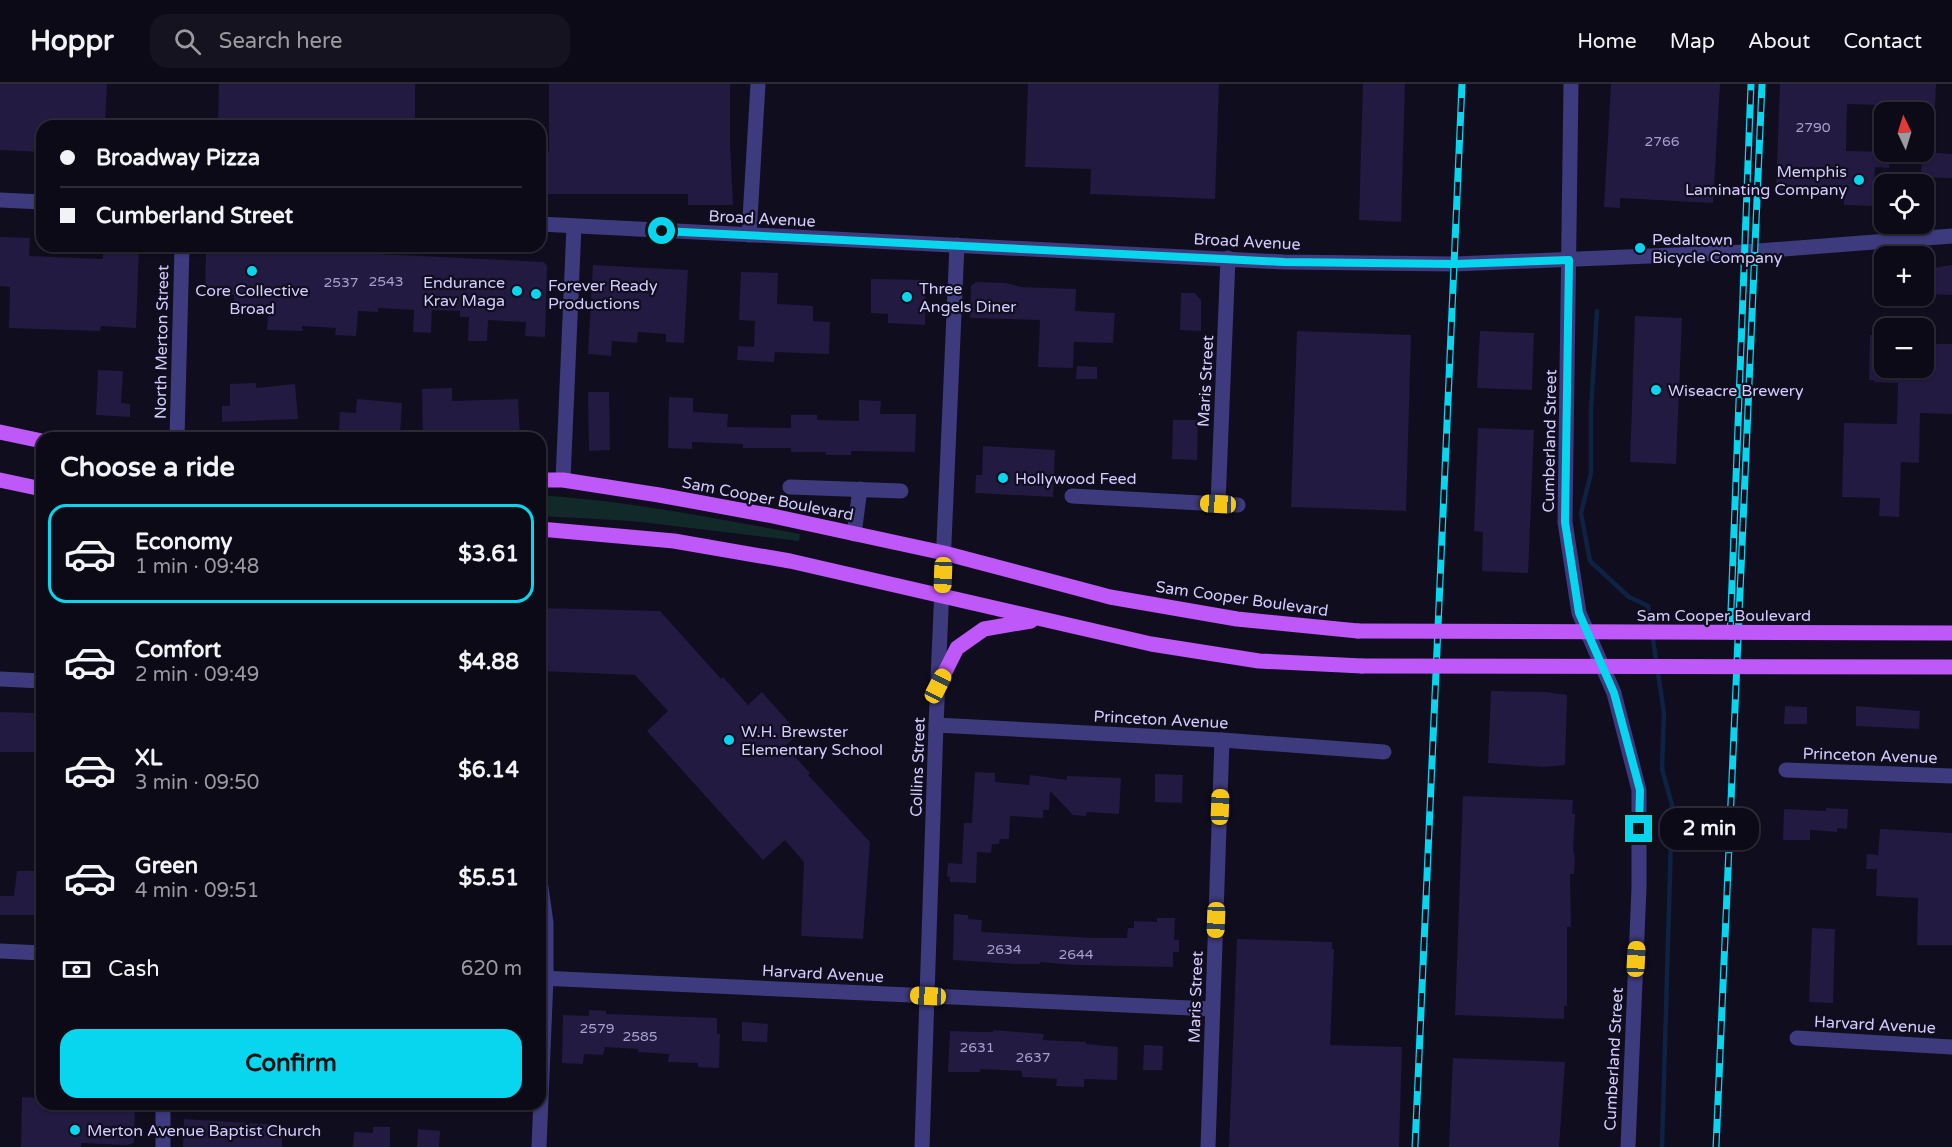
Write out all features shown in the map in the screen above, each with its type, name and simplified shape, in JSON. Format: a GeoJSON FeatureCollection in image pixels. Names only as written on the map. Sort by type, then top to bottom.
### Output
{"type":"FeatureCollection","features":[{"type":"Feature","properties":{"kind":"main road"},"geometry":{"type":"LineString","coordinates":[[0,432],[36,440]]}},
{"type":"Feature","properties":{"kind":"main road"},"geometry":{"type":"LineString","coordinates":[[0,480],[36,488]]}},
{"type":"Feature","properties":{"kind":"main road","name":"Sam Cooper Boulevard"},"geometry":{"type":"LineString","coordinates":[[546,480],[563,480],[659,495],[854,534],[944,553],[1110,597],[1237,619],[1358,631],[1952,633]]}},
{"type":"Feature","properties":{"kind":"main road"},"geometry":{"type":"LineString","coordinates":[[546,530],[674,542],[790,561],[1151,644],[1259,661],[1362,666],[1952,667]]}},
{"type":"Feature","properties":{"kind":"main road"},"geometry":{"type":"LineString","coordinates":[[938,686],[957,648],[984,629],[1041,620]]}},
{"type":"Feature","properties":{"kind":"street"},"geometry":{"type":"LineString","coordinates":[[749,236],[758,84]]}},
{"type":"Feature","properties":{"kind":"street","name":"Cumberland Street"},"geometry":{"type":"LineString","coordinates":[[1571,84],[1565,522],[1579,613],[1614,693],[1640,790],[1639,888],[1628,1147]]}},
{"type":"Feature","properties":{"kind":"street"},"geometry":{"type":"LineString","coordinates":[[0,200],[36,202]]}},
{"type":"Feature","properties":{"kind":"street","name":"Broad Avenue"},"geometry":{"type":"LineString","coordinates":[[546,224],[1284,262],[1455,264],[1745,252],[1952,236]]}},
{"type":"Feature","properties":{"kind":"street"},"geometry":{"type":"LineString","coordinates":[[563,480],[574,226]]}},
{"type":"Feature","properties":{"kind":"street","name":"Collins Street"},"geometry":{"type":"LineString","coordinates":[[922,1147],[936,725],[957,245]]}},
{"type":"Feature","properties":{"kind":"street","name":"North Merton Street"},"geometry":{"type":"LineString","coordinates":[[177,432],[182,252]]}},
{"type":"Feature","properties":{"kind":"street","name":"Maris Street"},"geometry":{"type":"LineString","coordinates":[[1218,504],[1228,258]]}},
{"type":"Feature","properties":{"kind":"street"},"geometry":{"type":"LineString","coordinates":[[790,487],[901,490]]}},
{"type":"Feature","properties":{"kind":"street"},"geometry":{"type":"LineString","coordinates":[[854,534],[860,489]]}},
{"type":"Feature","properties":{"kind":"street"},"geometry":{"type":"LineString","coordinates":[[1072,496],[1238,506]]}},
{"type":"Feature","properties":{"kind":"street"},"geometry":{"type":"LineString","coordinates":[[0,679],[36,681]]}},
{"type":"Feature","properties":{"kind":"street","name":"Princeton Avenue"},"geometry":{"type":"LineString","coordinates":[[936,725],[1222,740],[1384,752]]}},
{"type":"Feature","properties":{"kind":"street","name":"Maris Street"},"geometry":{"type":"LineString","coordinates":[[1208,1147],[1222,740]]}},
{"type":"Feature","properties":{"kind":"street","name":"Princeton Avenue"},"geometry":{"type":"LineString","coordinates":[[1786,770],[1952,776]]}},
{"type":"Feature","properties":{"kind":"street"},"geometry":{"type":"LineString","coordinates":[[0,951],[36,953]]}},
{"type":"Feature","properties":{"kind":"street","name":"Harvard Avenue"},"geometry":{"type":"LineString","coordinates":[[546,978],[1212,1009]]}},
{"type":"Feature","properties":{"kind":"street","name":"Harvard Avenue"},"geometry":{"type":"LineString","coordinates":[[1797,1038],[1952,1047]]}},
{"type":"Feature","properties":{"kind":"street"},"geometry":{"type":"LineString","coordinates":[[163,1110],[163,1147]]}},
{"type":"Feature","properties":{"kind":"street"},"geometry":{"type":"LineString","coordinates":[[539,1147],[540,1110]]}},
{"type":"Feature","properties":{"kind":"green space"},"geometry":{"type":"Polygon","coordinates":[[[546,496],[606,501],[800,534],[799,541],[632,521],[546,516],[546,496]]]}},
{"type":"Feature","properties":{"kind":"building"},"geometry":{"type":"Polygon","coordinates":[[[0,84],[107,84],[105,120],[36,120],[36,152],[0,150],[0,84]]]}},
{"type":"Feature","properties":{"kind":"building"},"geometry":{"type":"Polygon","coordinates":[[[219,84],[415,84],[415,120],[218,120],[219,84]]]}},
{"type":"Feature","properties":{"kind":"building"},"geometry":{"type":"Polygon","coordinates":[[[549,84],[730,84],[733,205],[688,205],[688,194],[546,194],[546,152],[549,152],[549,84]]]}},
{"type":"Feature","properties":{"kind":"building"},"geometry":{"type":"Polygon","coordinates":[[[1028,84],[1219,84],[1215,199],[1090,194],[1091,169],[1025,167],[1028,84]]]}},
{"type":"Feature","properties":{"kind":"building"},"geometry":{"type":"Polygon","coordinates":[[[1363,84],[1405,84],[1401,222],[1359,220],[1363,84]]]}},
{"type":"Feature","properties":{"kind":"building"},"geometry":{"type":"Polygon","coordinates":[[[1611,84],[1720,84],[1713,203],[1620,198],[1620,208],[1604,207],[1611,84]]]}},
{"type":"Feature","properties":{"kind":"building"},"geometry":{"type":"Polygon","coordinates":[[[1780,84],[1936,84],[1935,107],[1934,102],[1847,104],[1846,151],[1874,152],[1874,162],[1889,162],[1889,168],[1875,167],[1873,206],[1844,205],[1844,192],[1776,190],[1780,84]]]}},
{"type":"Feature","properties":{"kind":"building"},"geometry":{"type":"Polygon","coordinates":[[[1934,153],[1952,154],[1952,178],[1921,174],[1922,162],[1934,162],[1934,153]]]}},
{"type":"Feature","properties":{"kind":"building"},"geometry":{"type":"Polygon","coordinates":[[[0,237],[30,238],[29,256],[103,259],[103,252],[139,252],[136,328],[101,326],[100,331],[9,328],[10,287],[0,286],[0,237]]]}},
{"type":"Feature","properties":{"kind":"building"},"geometry":{"type":"Polygon","coordinates":[[[337,252],[544,262],[547,266],[545,337],[525,336],[526,322],[488,320],[487,341],[468,341],[469,317],[460,317],[460,311],[432,310],[431,333],[413,332],[414,310],[378,308],[378,312],[358,311],[356,336],[335,335],[336,328],[302,326],[303,331],[267,330],[268,315],[233,314],[234,295],[205,294],[206,253],[337,252]]]}},
{"type":"Feature","properties":{"kind":"building"},"geometry":{"type":"Polygon","coordinates":[[[593,265],[688,270],[684,343],[666,342],[666,334],[638,332],[637,343],[612,341],[611,356],[588,354],[593,265]]]}},
{"type":"Feature","properties":{"kind":"building"},"geometry":{"type":"Polygon","coordinates":[[[1952,265],[1952,295],[1934,294],[1934,268],[1952,265]]]}},
{"type":"Feature","properties":{"kind":"building"},"geometry":{"type":"Polygon","coordinates":[[[741,272],[778,273],[777,304],[813,306],[813,321],[830,322],[829,354],[775,352],[774,362],[737,360],[738,346],[754,347],[755,321],[739,320],[741,272]]]}},
{"type":"Feature","properties":{"kind":"building","name":"Three Angels Diner"},"geometry":{"type":"Polygon","coordinates":[[[871,279],[926,280],[925,325],[888,323],[888,314],[871,313],[871,279]]]}},
{"type":"Feature","properties":{"kind":"building"},"geometry":{"type":"Polygon","coordinates":[[[976,282],[1006,283],[1021,287],[1076,289],[1075,311],[1115,313],[1113,343],[1074,342],[1073,368],[1038,367],[1040,320],[970,318],[971,286],[976,282]]]}},
{"type":"Feature","properties":{"kind":"building"},"geometry":{"type":"Polygon","coordinates":[[[1181,293],[1195,293],[1201,300],[1201,331],[1180,330],[1181,293]]]}},
{"type":"Feature","properties":{"kind":"building","name":"Wiseacre Brewery"},"geometry":{"type":"Polygon","coordinates":[[[1635,316],[1682,318],[1676,464],[1630,462],[1635,316]]]}},
{"type":"Feature","properties":{"kind":"building"},"geometry":{"type":"Polygon","coordinates":[[[1297,331],[1411,335],[1406,511],[1291,507],[1297,331]]]}},
{"type":"Feature","properties":{"kind":"building"},"geometry":{"type":"Polygon","coordinates":[[[1480,331],[1534,333],[1532,390],[1477,388],[1480,331]]]}},
{"type":"Feature","properties":{"kind":"building"},"geometry":{"type":"Polygon","coordinates":[[[1870,335],[1874,335],[1874,378],[1934,378],[1935,344],[1952,344],[1952,414],[1920,413],[1919,463],[1901,462],[1899,517],[1879,516],[1880,498],[1842,497],[1844,423],[1897,424],[1898,383],[1869,380],[1870,335]]]}},
{"type":"Feature","properties":{"kind":"building"},"geometry":{"type":"Polygon","coordinates":[[[1077,366],[1097,367],[1097,379],[1076,379],[1077,366]]]}},
{"type":"Feature","properties":{"kind":"building"},"geometry":{"type":"Polygon","coordinates":[[[98,370],[123,371],[121,403],[130,404],[130,417],[96,415],[98,370]]]}},
{"type":"Feature","properties":{"kind":"building"},"geometry":{"type":"Polygon","coordinates":[[[256,383],[256,388],[295,384],[298,419],[222,422],[222,406],[230,406],[230,384],[256,383]]]}},
{"type":"Feature","properties":{"kind":"building"},"geometry":{"type":"Polygon","coordinates":[[[452,388],[452,401],[518,399],[520,432],[423,432],[422,389],[452,388]]]}},
{"type":"Feature","properties":{"kind":"building"},"geometry":{"type":"Polygon","coordinates":[[[588,392],[609,392],[610,450],[589,451],[588,392]]]}},
{"type":"Feature","properties":{"kind":"building"},"geometry":{"type":"Polygon","coordinates":[[[669,397],[693,398],[693,412],[728,414],[727,427],[791,428],[791,415],[817,415],[817,420],[859,421],[859,400],[881,401],[880,414],[916,414],[915,452],[851,451],[851,455],[826,455],[826,452],[791,452],[791,448],[743,448],[743,444],[692,442],[692,449],[668,448],[669,397]]]}},
{"type":"Feature","properties":{"kind":"building"},"geometry":{"type":"Polygon","coordinates":[[[357,399],[402,403],[400,432],[339,432],[340,412],[356,413],[357,399]]]}},
{"type":"Feature","properties":{"kind":"building"},"geometry":{"type":"Polygon","coordinates":[[[1173,420],[1198,420],[1197,460],[1172,459],[1173,420]]]}},
{"type":"Feature","properties":{"kind":"building"},"geometry":{"type":"Polygon","coordinates":[[[1478,428],[1534,430],[1528,573],[1482,571],[1483,532],[1474,531],[1478,428]]]}},
{"type":"Feature","properties":{"kind":"building"},"geometry":{"type":"Polygon","coordinates":[[[983,446],[1055,450],[1053,497],[975,493],[976,475],[982,475],[983,446]]]}},
{"type":"Feature","properties":{"kind":"building"},"geometry":{"type":"Polygon","coordinates":[[[546,608],[660,611],[721,679],[723,677],[748,705],[762,692],[799,734],[785,746],[810,773],[808,775],[870,842],[863,939],[801,936],[804,862],[785,840],[763,860],[647,731],[668,711],[635,675],[546,671],[546,608]]]}},
{"type":"Feature","properties":{"kind":"building"},"geometry":{"type":"Polygon","coordinates":[[[1491,691],[1546,692],[1567,695],[1565,765],[1543,767],[1488,763],[1491,691]]]}},
{"type":"Feature","properties":{"kind":"building"},"geometry":{"type":"Polygon","coordinates":[[[1785,706],[1807,707],[1807,724],[1784,724],[1785,706]]]}},
{"type":"Feature","properties":{"kind":"building"},"geometry":{"type":"Polygon","coordinates":[[[1856,706],[1920,711],[1919,729],[1856,726],[1856,706]]]}},
{"type":"Feature","properties":{"kind":"building"},"geometry":{"type":"Polygon","coordinates":[[[0,712],[36,713],[36,752],[0,752],[0,712]]]}},
{"type":"Feature","properties":{"kind":"building"},"geometry":{"type":"Polygon","coordinates":[[[975,772],[995,773],[995,782],[1029,785],[1030,775],[1067,780],[1067,776],[1121,778],[1119,814],[1087,812],[1086,816],[1073,815],[1050,791],[1049,810],[1043,810],[1043,818],[1010,816],[1009,839],[1000,839],[999,844],[992,844],[991,853],[977,852],[976,883],[950,882],[950,877],[947,877],[948,863],[962,864],[964,823],[972,823],[975,772]]]}},
{"type":"Feature","properties":{"kind":"building"},"geometry":{"type":"Polygon","coordinates":[[[1155,774],[1183,775],[1182,803],[1155,802],[1155,774]]]}},
{"type":"Feature","properties":{"kind":"building"},"geometry":{"type":"Polygon","coordinates":[[[1463,796],[1573,800],[1575,857],[1574,874],[1570,874],[1571,927],[1567,927],[1567,1006],[1564,1006],[1564,1019],[1455,1015],[1463,796]]]}},
{"type":"Feature","properties":{"kind":"building"},"geometry":{"type":"Polygon","coordinates":[[[1826,808],[1848,809],[1847,829],[1837,828],[1837,832],[1810,830],[1810,840],[1783,840],[1784,809],[1826,811],[1826,808]]]}},
{"type":"Feature","properties":{"kind":"building"},"geometry":{"type":"Polygon","coordinates":[[[1880,829],[1952,833],[1952,945],[1917,945],[1918,898],[1876,896],[1877,869],[1866,869],[1867,854],[1878,855],[1880,829]]]}},
{"type":"Feature","properties":{"kind":"building"},"geometry":{"type":"Polygon","coordinates":[[[17,871],[35,871],[36,915],[0,915],[0,896],[14,896],[17,871]]]}},
{"type":"Feature","properties":{"kind":"building"},"geometry":{"type":"Polygon","coordinates":[[[954,914],[968,915],[968,919],[982,920],[981,932],[1094,938],[1127,938],[1128,928],[1134,928],[1134,921],[1157,922],[1157,918],[1175,918],[1174,940],[1179,940],[1179,952],[1173,952],[1173,967],[1040,962],[1040,964],[1014,964],[953,960],[954,914]]]}},
{"type":"Feature","properties":{"kind":"building"},"geometry":{"type":"Polygon","coordinates":[[[1812,928],[1835,929],[1833,1003],[1809,1002],[1812,928]]]}},
{"type":"Feature","properties":{"kind":"building"},"geometry":{"type":"Polygon","coordinates":[[[1237,939],[1332,942],[1332,949],[1334,949],[1330,1045],[1402,1047],[1399,1147],[1229,1147],[1237,939]]]}},
{"type":"Feature","properties":{"kind":"building"},"geometry":{"type":"Polygon","coordinates":[[[589,1010],[606,1011],[606,1014],[717,1018],[717,1034],[720,1034],[719,1068],[698,1067],[698,1063],[668,1062],[669,1054],[605,1047],[603,1055],[584,1054],[583,1064],[562,1063],[563,1015],[589,1016],[589,1010]]]}},
{"type":"Feature","properties":{"kind":"building"},"geometry":{"type":"Polygon","coordinates":[[[742,1022],[768,1024],[767,1042],[742,1041],[742,1022]]]}},
{"type":"Feature","properties":{"kind":"building"},"geometry":{"type":"Polygon","coordinates":[[[993,1030],[1044,1034],[1043,1040],[1086,1042],[1086,1044],[1118,1047],[1117,1080],[1084,1079],[1084,1087],[1056,1086],[1057,1079],[1022,1077],[1022,1071],[980,1069],[980,1072],[948,1072],[950,1031],[993,1032],[993,1030]]]}},
{"type":"Feature","properties":{"kind":"building"},"geometry":{"type":"Polygon","coordinates":[[[1144,1045],[1163,1046],[1162,1070],[1143,1070],[1144,1045]]]}},
{"type":"Feature","properties":{"kind":"building"},"geometry":{"type":"Polygon","coordinates":[[[1453,1058],[1565,1062],[1559,1147],[1449,1147],[1453,1058]]]}},
{"type":"Feature","properties":{"kind":"building"},"geometry":{"type":"Polygon","coordinates":[[[22,1097],[36,1098],[36,1110],[135,1110],[134,1143],[127,1145],[81,1143],[81,1147],[21,1147],[22,1097]]]}},
{"type":"Feature","properties":{"kind":"building"},"geometry":{"type":"Polygon","coordinates":[[[184,1119],[282,1125],[282,1147],[183,1147],[184,1119]]]}},
{"type":"Feature","properties":{"kind":"building"},"geometry":{"type":"Polygon","coordinates":[[[373,1127],[390,1127],[390,1147],[353,1147],[354,1132],[373,1133],[373,1127]]]}},
{"type":"Feature","properties":{"kind":"building"},"geometry":{"type":"Polygon","coordinates":[[[418,1129],[440,1131],[439,1147],[417,1147],[418,1129]]]}},
{"type":"Feature","properties":{"kind":"waterway"},"geometry":{"type":"LineString","coordinates":[[1597,311],[1591,409],[1591,473],[1581,513],[1590,561],[1629,597],[1648,606],[1664,713],[1662,769],[1672,805],[1662,1147]]}},
{"type":"Feature","properties":{"kind":"railway"},"geometry":{"type":"LineString","coordinates":[[1415,1147],[1462,84]]}},
{"type":"Feature","properties":{"kind":"railway"},"geometry":{"type":"LineString","coordinates":[[1730,636],[1751,84]]}},
{"type":"Feature","properties":{"kind":"railway"},"geometry":{"type":"LineString","coordinates":[[1716,1147],[1762,84]]}},
{"type":"Feature","properties":{"kind":"place","name":"Memphis Laminating Company"},"geometry":{"type":"Point","coordinates":[1859,180]}},
{"type":"Feature","properties":{"kind":"place","name":"Pedaltown Bicycle Company"},"geometry":{"type":"Point","coordinates":[1640,248]}},
{"type":"Feature","properties":{"kind":"place","name":"Core Collective Broad"},"geometry":{"type":"Point","coordinates":[252,271]}},
{"type":"Feature","properties":{"kind":"place","name":"Endurance Krav Maga"},"geometry":{"type":"Point","coordinates":[517,291]}},
{"type":"Feature","properties":{"kind":"place","name":"Forever Ready Productions"},"geometry":{"type":"Point","coordinates":[536,294]}},
{"type":"Feature","properties":{"kind":"place","name":"Three Angels Diner"},"geometry":{"type":"Point","coordinates":[907,297]}},
{"type":"Feature","properties":{"kind":"place","name":"Wiseacre Brewery"},"geometry":{"type":"Point","coordinates":[1656,390]}},
{"type":"Feature","properties":{"kind":"place","name":"Hollywood Feed"},"geometry":{"type":"Point","coordinates":[1003,478]}},
{"type":"Feature","properties":{"kind":"place","name":"W.H. Brewster Elementary School"},"geometry":{"type":"Point","coordinates":[729,740]}},
{"type":"Feature","properties":{"kind":"place","name":"Merton Avenue Baptist Church"},"geometry":{"type":"Point","coordinates":[75,1130]}},
{"type":"Feature","properties":{"kind":"route"},"geometry":{"type":"LineString","coordinates":[[662,231],[1284,262],[1455,264],[1569,260],[1565,522],[1579,613],[1614,693],[1640,790],[1639,829]]}}]}
